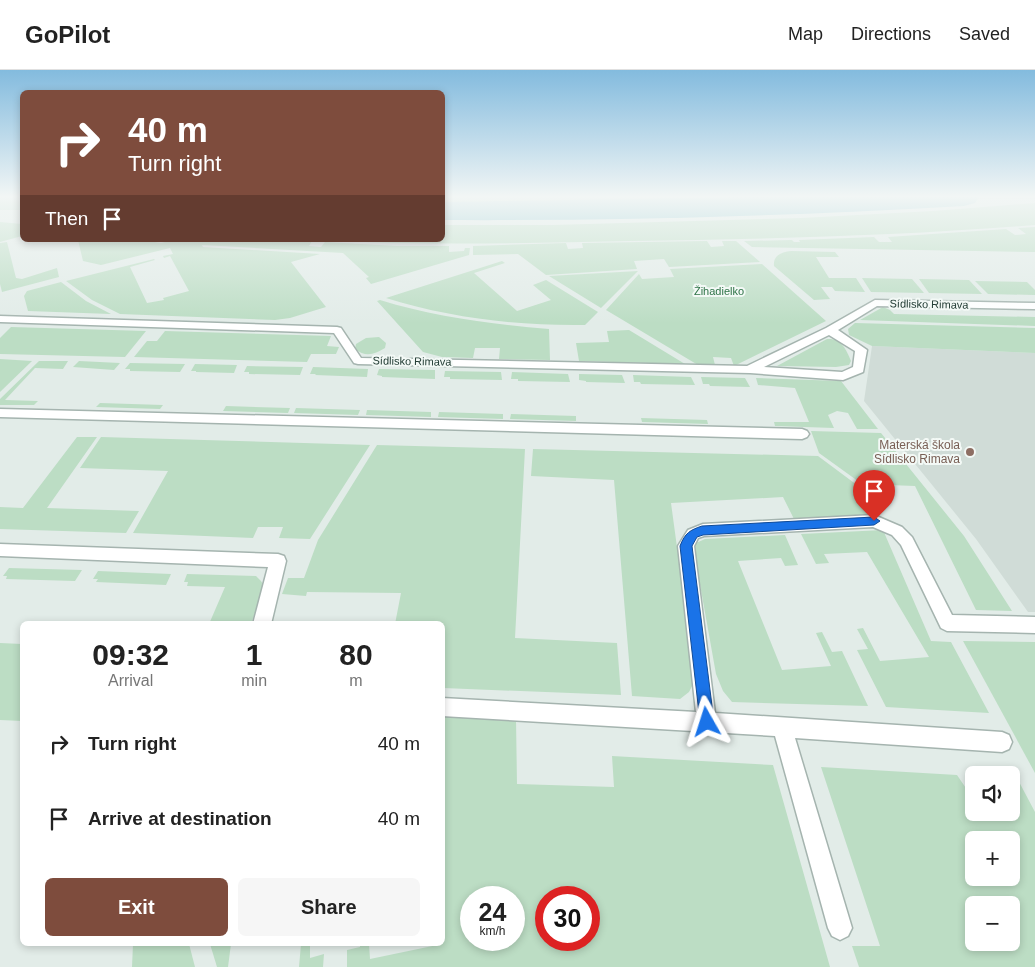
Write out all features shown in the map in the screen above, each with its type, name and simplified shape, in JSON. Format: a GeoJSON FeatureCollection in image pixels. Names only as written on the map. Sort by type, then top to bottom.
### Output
{"type":"FeatureCollection","features":[{"type":"Feature","properties":{"kind":"street","name":"Sídlisko Rimava"},"geometry":{"type":"LineString","coordinates":[[749,370],[830,330],[875,303],[1035,306]]}},
{"type":"Feature","properties":{"kind":"street","name":"Sídlisko Rimava"},"geometry":{"type":"LineString","coordinates":[[0,319],[337,330],[358,361],[749,370],[844,376],[859,369],[861,350],[830,330]]}},
{"type":"Feature","properties":{"kind":"street"},"geometry":{"type":"LineString","coordinates":[[0,413],[802,434]]}},
{"type":"Feature","properties":{"kind":"street"},"geometry":{"type":"LineString","coordinates":[[707,722],[686,546],[693,534],[702,530],[874,521],[897,531],[907,541],[947,623],[1035,625]]}},
{"type":"Feature","properties":{"kind":"street"},"geometry":{"type":"LineString","coordinates":[[0,550],[278,561],[263,621]]}},
{"type":"Feature","properties":{"kind":"street"},"geometry":{"type":"LineString","coordinates":[[445,706],[1002,742]]}},
{"type":"Feature","properties":{"kind":"street"},"geometry":{"type":"LineString","coordinates":[[782,728],[840,928]]}},
{"type":"Feature","properties":{"kind":"shaded area","name":"Materská škola Sídlisko Rimava"},"geometry":{"type":"Polygon","coordinates":[[[872,346],[1035,353],[1035,612],[1028,612],[976,539],[864,401],[872,346]]]}},
{"type":"Feature","properties":{"kind":"green space"},"geometry":{"type":"Polygon","coordinates":[[[0,239],[12,239],[0,242],[0,239]]]}},
{"type":"Feature","properties":{"kind":"green space"},"geometry":{"type":"Polygon","coordinates":[[[445,239],[736,239],[515,243],[374,242],[445,242],[445,239]]]}},
{"type":"Feature","properties":{"kind":"green space"},"geometry":{"type":"Polygon","coordinates":[[[876,239],[879,242],[892,242],[889,239],[1035,239],[1035,252],[752,247],[744,241],[792,240],[800,242],[799,240],[876,239]]]}},
{"type":"Feature","properties":{"kind":"green space"},"geometry":{"type":"Polygon","coordinates":[[[707,241],[711,247],[724,246],[722,241],[736,241],[760,262],[669,267],[664,259],[634,261],[637,269],[546,275],[518,254],[473,255],[473,246],[566,243],[568,249],[583,248],[582,243],[707,241]]]}},
{"type":"Feature","properties":{"kind":"green space"},"geometry":{"type":"Polygon","coordinates":[[[7,242],[16,278],[22,279],[57,268],[59,277],[2,292],[0,284],[0,243],[7,242]]]}},
{"type":"Feature","properties":{"kind":"green space"},"geometry":{"type":"Polygon","coordinates":[[[78,242],[311,242],[309,246],[321,247],[325,242],[397,246],[449,246],[449,252],[464,251],[465,248],[470,248],[469,255],[371,284],[366,278],[369,277],[343,253],[202,245],[203,247],[320,254],[291,262],[326,307],[290,318],[275,320],[120,314],[92,300],[66,281],[154,259],[130,267],[147,303],[164,300],[163,298],[189,291],[170,256],[164,258],[163,256],[173,254],[170,248],[101,265],[83,261],[78,242]]]}},
{"type":"Feature","properties":{"kind":"green space"},"geometry":{"type":"Polygon","coordinates":[[[791,251],[835,252],[839,257],[816,257],[829,278],[856,278],[865,292],[835,291],[832,287],[821,287],[830,299],[814,300],[774,266],[775,259],[779,255],[791,251]]]}},
{"type":"Feature","properties":{"kind":"green space"},"geometry":{"type":"Polygon","coordinates":[[[502,261],[505,263],[474,273],[517,311],[551,300],[533,285],[546,280],[598,312],[585,325],[535,324],[459,316],[386,298],[502,261]]]}},
{"type":"Feature","properties":{"kind":"green space","name":"Žihadielko"},"geometry":{"type":"Polygon","coordinates":[[[762,264],[826,321],[734,366],[731,358],[713,357],[715,365],[698,365],[606,310],[639,274],[642,279],[674,277],[670,269],[762,264]]]}},
{"type":"Feature","properties":{"kind":"green space"},"geometry":{"type":"Polygon","coordinates":[[[638,271],[601,308],[549,276],[638,271]]]}},
{"type":"Feature","properties":{"kind":"green space"},"geometry":{"type":"Polygon","coordinates":[[[862,278],[912,279],[924,293],[871,292],[862,278]]]}},
{"type":"Feature","properties":{"kind":"green space"},"geometry":{"type":"Polygon","coordinates":[[[919,279],[969,280],[982,294],[929,293],[919,279]]]}},
{"type":"Feature","properties":{"kind":"green space"},"geometry":{"type":"Polygon","coordinates":[[[975,281],[1027,282],[1035,290],[1035,295],[988,294],[975,281]]]}},
{"type":"Feature","properties":{"kind":"green space"},"geometry":{"type":"Polygon","coordinates":[[[61,282],[86,301],[111,314],[28,311],[24,296],[27,291],[61,282]]]}},
{"type":"Feature","properties":{"kind":"green space"},"geometry":{"type":"Polygon","coordinates":[[[380,300],[421,311],[463,319],[549,329],[550,360],[499,359],[500,348],[475,348],[473,358],[442,357],[423,352],[377,301],[380,300]]]}},
{"type":"Feature","properties":{"kind":"green space"},"geometry":{"type":"Polygon","coordinates":[[[883,307],[894,314],[1035,317],[1035,326],[860,320],[883,307]]]}},
{"type":"Feature","properties":{"kind":"green space"},"geometry":{"type":"Polygon","coordinates":[[[855,323],[1035,328],[1035,353],[872,346],[849,335],[848,329],[855,323]]]}},
{"type":"Feature","properties":{"kind":"green space"},"geometry":{"type":"Polygon","coordinates":[[[11,327],[146,331],[125,357],[0,354],[0,338],[11,327]]]}},
{"type":"Feature","properties":{"kind":"green space"},"geometry":{"type":"Polygon","coordinates":[[[629,330],[685,364],[579,361],[576,343],[609,342],[607,331],[629,330]]]}},
{"type":"Feature","properties":{"kind":"green space"},"geometry":{"type":"Polygon","coordinates":[[[165,331],[331,336],[327,346],[339,347],[336,354],[311,354],[307,362],[134,357],[147,341],[157,341],[165,331]]]}},
{"type":"Feature","properties":{"kind":"green space"},"geometry":{"type":"Polygon","coordinates":[[[379,337],[386,343],[385,348],[373,354],[362,353],[355,349],[356,344],[366,338],[379,337]]]}},
{"type":"Feature","properties":{"kind":"green space"},"geometry":{"type":"Polygon","coordinates":[[[827,339],[836,340],[842,345],[851,361],[849,365],[836,367],[777,366],[827,339]]]}},
{"type":"Feature","properties":{"kind":"green space"},"geometry":{"type":"Polygon","coordinates":[[[0,359],[32,361],[0,392],[0,359]]]}},
{"type":"Feature","properties":{"kind":"green space"},"geometry":{"type":"Polygon","coordinates":[[[39,361],[68,361],[63,369],[35,368],[5,400],[38,401],[34,405],[0,405],[0,399],[39,361]]]}},
{"type":"Feature","properties":{"kind":"green space"},"geometry":{"type":"Polygon","coordinates":[[[79,361],[120,363],[114,370],[73,367],[79,361]]]}},
{"type":"Feature","properties":{"kind":"green space"},"geometry":{"type":"Polygon","coordinates":[[[130,363],[185,364],[180,372],[130,371],[130,369],[125,369],[130,363]]]}},
{"type":"Feature","properties":{"kind":"green space"},"geometry":{"type":"Polygon","coordinates":[[[195,364],[237,365],[234,373],[191,371],[195,364]]]}},
{"type":"Feature","properties":{"kind":"green space"},"geometry":{"type":"Polygon","coordinates":[[[247,366],[303,367],[300,375],[249,374],[249,372],[244,372],[247,366]]]}},
{"type":"Feature","properties":{"kind":"green space"},"geometry":{"type":"Polygon","coordinates":[[[313,367],[368,369],[367,377],[310,374],[313,367]]]}},
{"type":"Feature","properties":{"kind":"green space"},"geometry":{"type":"Polygon","coordinates":[[[379,369],[435,370],[435,379],[382,377],[377,375],[379,369]]]}},
{"type":"Feature","properties":{"kind":"green space"},"geometry":{"type":"Polygon","coordinates":[[[445,371],[501,372],[502,380],[450,379],[450,377],[444,377],[445,371]]]}},
{"type":"Feature","properties":{"kind":"green space"},"geometry":{"type":"Polygon","coordinates":[[[512,372],[568,374],[570,382],[518,381],[518,379],[511,379],[512,372]]]}},
{"type":"Feature","properties":{"kind":"green space"},"geometry":{"type":"Polygon","coordinates":[[[579,374],[622,375],[625,383],[586,382],[579,380],[579,374]]]}},
{"type":"Feature","properties":{"kind":"green space"},"geometry":{"type":"Polygon","coordinates":[[[633,375],[691,377],[695,385],[641,384],[640,382],[634,382],[633,375]]]}},
{"type":"Feature","properties":{"kind":"green space"},"geometry":{"type":"Polygon","coordinates":[[[701,377],[745,378],[750,387],[710,386],[709,384],[703,384],[701,377]]]}},
{"type":"Feature","properties":{"kind":"green space"},"geometry":{"type":"Polygon","coordinates":[[[756,378],[841,381],[878,429],[857,429],[848,413],[837,411],[828,415],[834,428],[775,426],[774,422],[809,422],[795,388],[758,385],[756,378]]]}},
{"type":"Feature","properties":{"kind":"green space"},"geometry":{"type":"Polygon","coordinates":[[[100,403],[163,405],[160,409],[96,407],[100,403]]]}},
{"type":"Feature","properties":{"kind":"green space"},"geometry":{"type":"Polygon","coordinates":[[[226,406],[290,408],[288,413],[223,411],[226,406]]]}},
{"type":"Feature","properties":{"kind":"green space"},"geometry":{"type":"Polygon","coordinates":[[[296,408],[360,410],[358,415],[294,413],[296,408]]]}},
{"type":"Feature","properties":{"kind":"green space"},"geometry":{"type":"Polygon","coordinates":[[[367,410],[431,412],[431,417],[366,415],[367,410]]]}},
{"type":"Feature","properties":{"kind":"green space"},"geometry":{"type":"Polygon","coordinates":[[[439,412],[503,414],[503,419],[438,417],[439,412]]]}},
{"type":"Feature","properties":{"kind":"green space"},"geometry":{"type":"Polygon","coordinates":[[[511,414],[576,416],[576,421],[510,419],[511,414]]]}},
{"type":"Feature","properties":{"kind":"green space"},"geometry":{"type":"Polygon","coordinates":[[[641,418],[707,420],[708,424],[642,422],[641,418]]]}},
{"type":"Feature","properties":{"kind":"green space"},"geometry":{"type":"Polygon","coordinates":[[[811,431],[881,433],[964,536],[1012,611],[976,610],[915,486],[862,484],[819,453],[811,431]]]}},
{"type":"Feature","properties":{"kind":"green space"},"geometry":{"type":"Polygon","coordinates":[[[77,437],[97,437],[47,508],[139,511],[126,533],[0,529],[0,507],[23,508],[77,437]]]}},
{"type":"Feature","properties":{"kind":"green space"},"geometry":{"type":"Polygon","coordinates":[[[101,437],[370,445],[310,539],[279,538],[283,527],[258,527],[253,538],[133,533],[168,471],[80,468],[101,437]]]}},
{"type":"Feature","properties":{"kind":"green space"},"geometry":{"type":"Polygon","coordinates":[[[377,445],[525,449],[515,638],[617,643],[621,695],[445,688],[445,621],[396,621],[401,593],[307,592],[306,596],[282,594],[288,578],[304,578],[318,540],[377,445]]]}},
{"type":"Feature","properties":{"kind":"green space"},"geometry":{"type":"Polygon","coordinates":[[[533,449],[818,456],[865,491],[877,516],[795,521],[783,497],[671,503],[695,680],[689,692],[680,699],[632,696],[614,480],[531,476],[533,449]]]}},
{"type":"Feature","properties":{"kind":"green space"},"geometry":{"type":"Polygon","coordinates":[[[883,530],[931,641],[951,642],[989,713],[886,707],[857,650],[868,649],[857,629],[863,628],[880,661],[929,657],[867,552],[824,554],[829,563],[816,564],[801,534],[883,530]]]}},
{"type":"Feature","properties":{"kind":"green space"},"geometry":{"type":"Polygon","coordinates":[[[785,535],[798,565],[785,566],[781,558],[738,561],[782,670],[831,666],[816,633],[822,632],[832,652],[842,651],[868,706],[732,702],[723,691],[716,674],[694,551],[696,543],[705,539],[785,535]]]}},
{"type":"Feature","properties":{"kind":"green space"},"geometry":{"type":"Polygon","coordinates":[[[9,568],[82,570],[75,581],[6,579],[7,576],[3,576],[9,568]]]}},
{"type":"Feature","properties":{"kind":"green space"},"geometry":{"type":"Polygon","coordinates":[[[98,571],[171,574],[166,585],[96,582],[98,579],[93,579],[98,571]]]}},
{"type":"Feature","properties":{"kind":"green space"},"geometry":{"type":"Polygon","coordinates":[[[187,574],[256,576],[264,586],[252,621],[210,621],[225,587],[187,586],[188,582],[184,582],[187,574]]]}},
{"type":"Feature","properties":{"kind":"green space"},"geometry":{"type":"Polygon","coordinates":[[[963,641],[1035,642],[1035,773],[963,641]]]}},
{"type":"Feature","properties":{"kind":"green space"},"geometry":{"type":"Polygon","coordinates":[[[0,643],[20,644],[20,721],[0,720],[0,643]]]}},
{"type":"Feature","properties":{"kind":"green space"},"geometry":{"type":"Polygon","coordinates":[[[445,716],[516,719],[517,784],[614,787],[612,756],[773,765],[830,967],[347,967],[347,950],[360,946],[369,946],[370,959],[432,946],[445,946],[445,716]]]}},
{"type":"Feature","properties":{"kind":"green space"},"geometry":{"type":"Polygon","coordinates":[[[821,767],[957,775],[965,787],[965,821],[1020,821],[1020,784],[1035,812],[1035,967],[859,967],[852,946],[880,946],[821,767]]]}},
{"type":"Feature","properties":{"kind":"green space"},"geometry":{"type":"Polygon","coordinates":[[[133,946],[190,946],[195,967],[132,967],[133,946]]]}},
{"type":"Feature","properties":{"kind":"green space"},"geometry":{"type":"Polygon","coordinates":[[[211,946],[231,946],[228,967],[217,967],[211,946]]]}},
{"type":"Feature","properties":{"kind":"green space"},"geometry":{"type":"Polygon","coordinates":[[[301,946],[310,946],[310,958],[324,954],[323,967],[299,967],[301,946]]]}},
{"type":"Feature","properties":{"kind":"place","name":"Materská škola Sídlisko Rimava"},"geometry":{"type":"Point","coordinates":[970,452]}},
{"type":"Feature","properties":{"kind":"route"},"geometry":{"type":"LineString","coordinates":[[707,722],[686,546],[689,538],[702,530],[874,521]]}}]}
